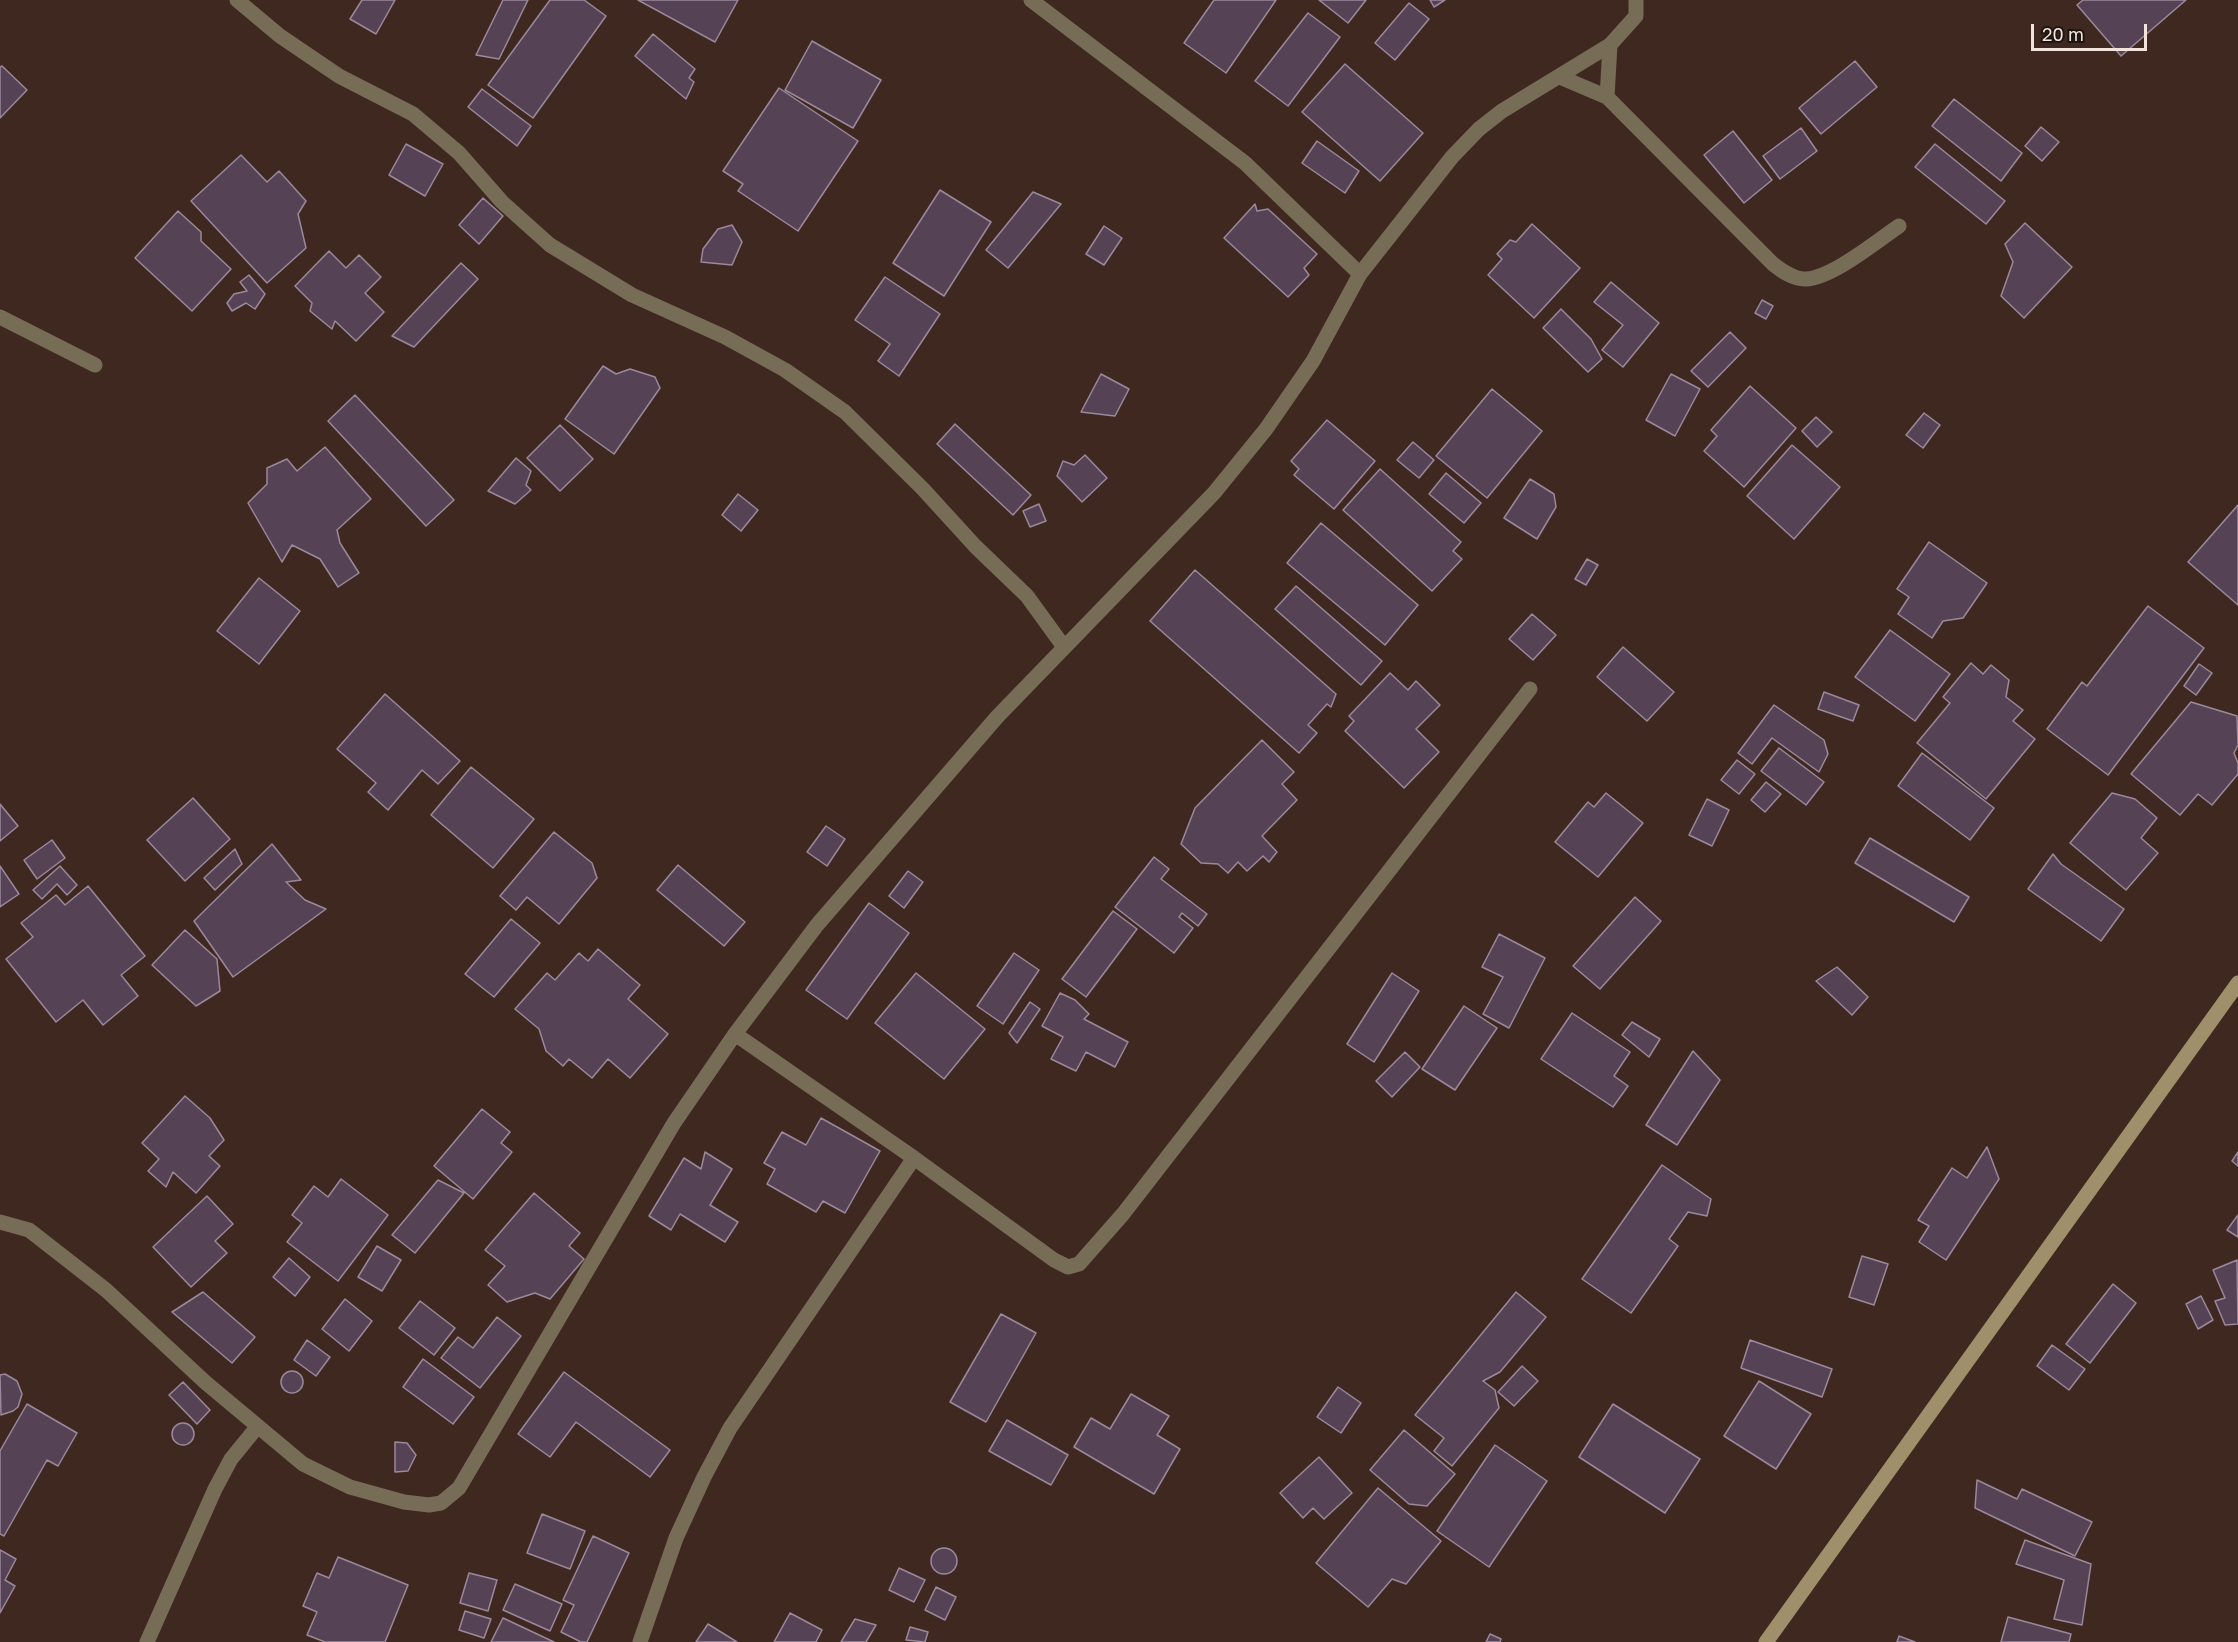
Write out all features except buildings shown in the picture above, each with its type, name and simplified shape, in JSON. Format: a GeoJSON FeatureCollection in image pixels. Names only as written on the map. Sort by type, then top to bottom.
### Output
{"type":"FeatureCollection","features":[{"type":"Feature","properties":{"kind":"street"},"geometry":{"type":"LineString","coordinates":[[237,0],[280,36],[339,76],[412,114],[459,153],[502,202],[550,245],[632,295],[725,337],[785,370],[845,412],[923,489],[975,546],[1027,596],[1064,647]]}},
{"type":"Feature","properties":{"kind":"street"},"geometry":{"type":"LineString","coordinates":[[1031,0],[1245,163],[1360,274]]}},
{"type":"Feature","properties":{"kind":"street"},"geometry":{"type":"LineString","coordinates":[[0,1222],[29,1230],[106,1290],[205,1382],[303,1464],[350,1487],[388,1498],[429,1505],[441,1503],[449,1498],[459,1488],[674,1123],[735,1034],[817,925],[997,717],[1214,493],[1266,429],[1313,360],[1360,274],[1452,157],[1479,129],[1502,111],[1610,45],[1636,16],[1636,0]]}},
{"type":"Feature","properties":{"kind":"street"},"geometry":{"type":"LineString","coordinates":[[1608,97],[1610,45]]}},
{"type":"Feature","properties":{"kind":"street"},"geometry":{"type":"LineString","coordinates":[[1560,77],[1608,97],[1773,264],[1787,274],[1806,279],[1837,270],[1899,226]]}},
{"type":"Feature","properties":{"kind":"street"},"geometry":{"type":"LineString","coordinates":[[0,316],[95,365]]}},
{"type":"Feature","properties":{"kind":"street"},"geometry":{"type":"LineString","coordinates":[[735,1034],[914,1158],[1054,1260],[1068,1267],[1079,1264],[1123,1214],[1530,689]]}},
{"type":"Feature","properties":{"kind":"street"},"geometry":{"type":"LineString","coordinates":[[1766,1642],[2238,983]]}},
{"type":"Feature","properties":{"kind":"street"},"geometry":{"type":"LineString","coordinates":[[640,1642],[676,1538],[730,1428],[914,1158]]}},
{"type":"Feature","properties":{"kind":"street"},"geometry":{"type":"LineString","coordinates":[[147,1642],[215,1489],[231,1459],[258,1426]]}}]}
